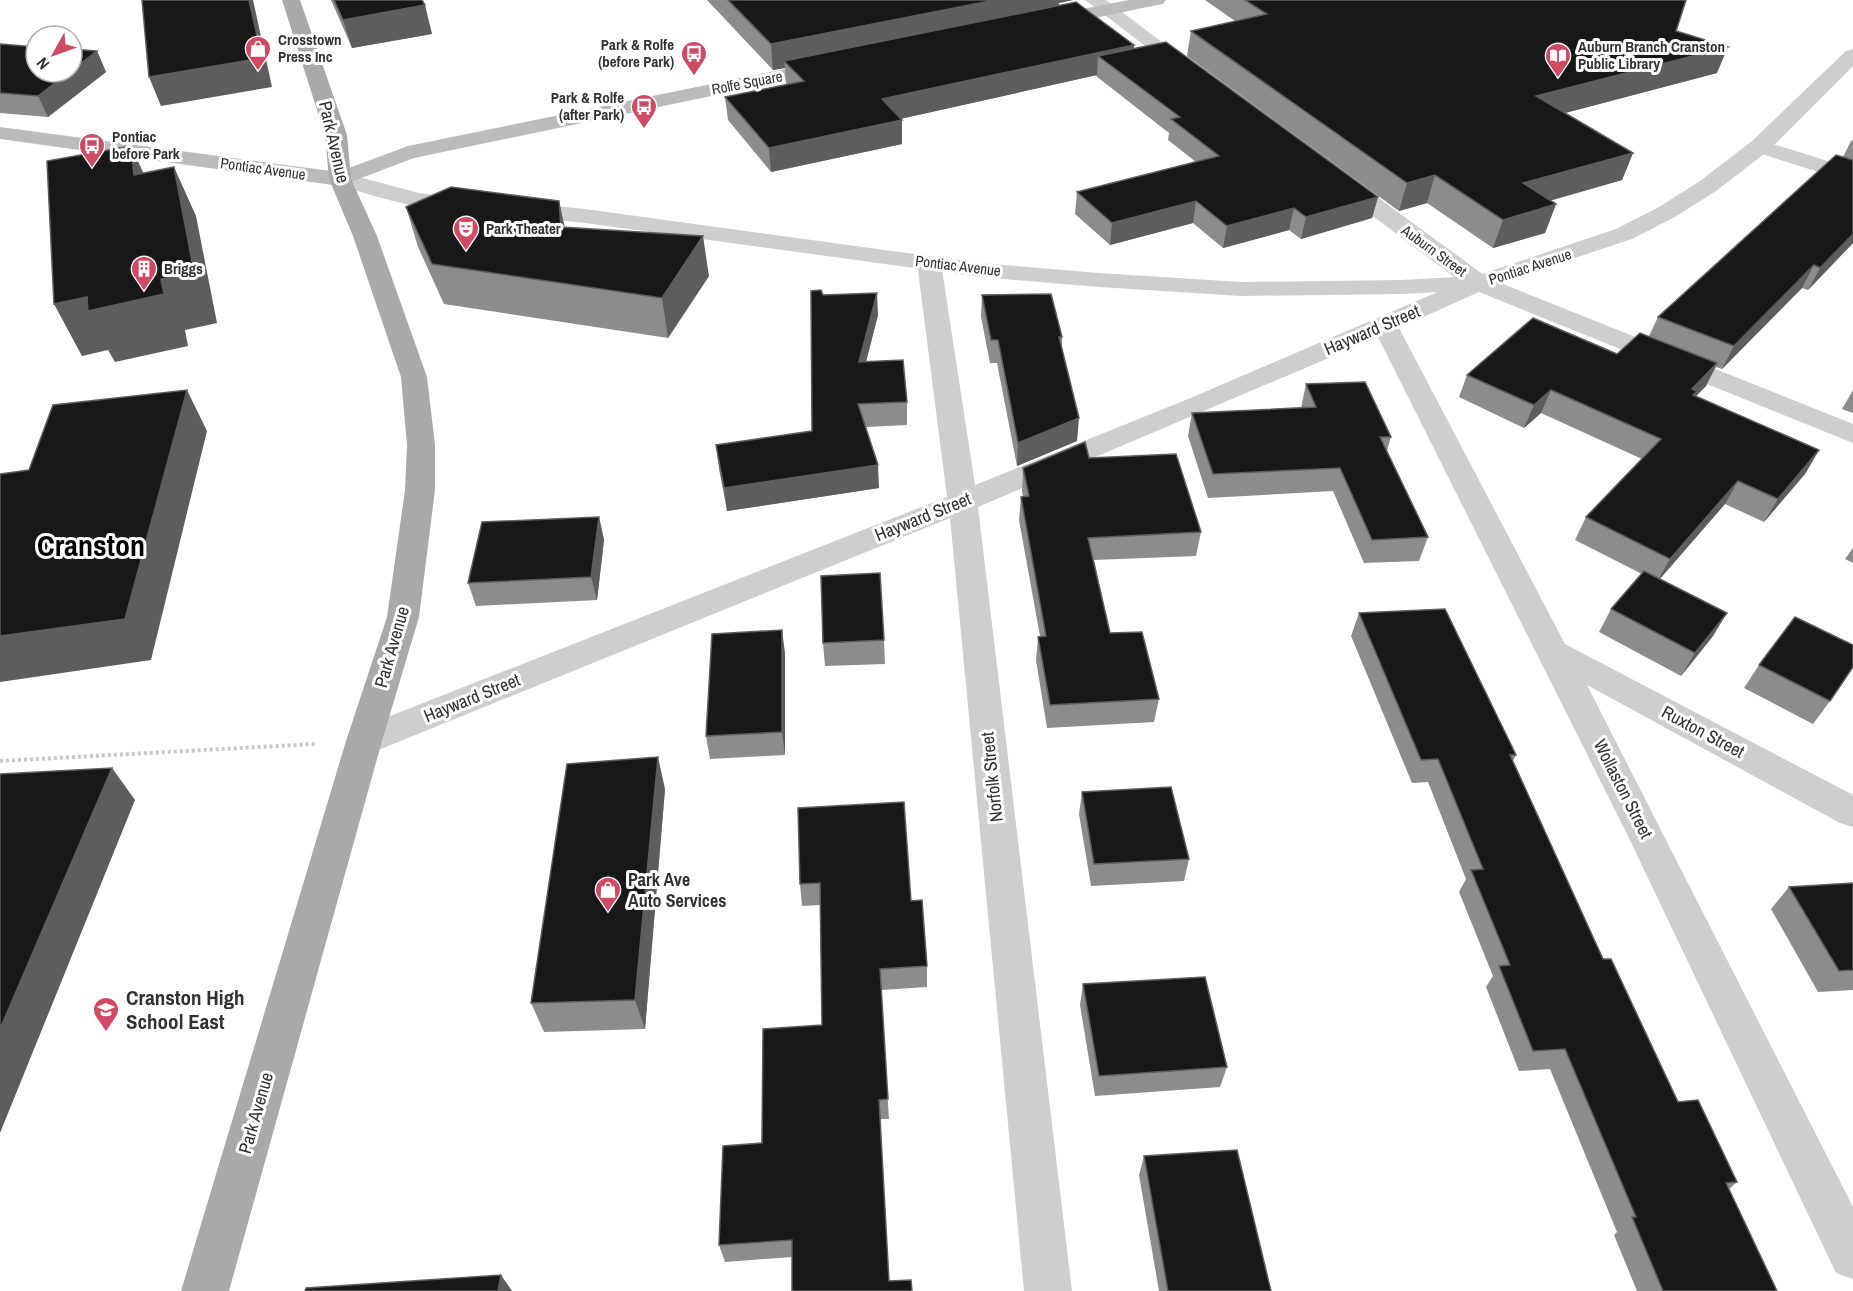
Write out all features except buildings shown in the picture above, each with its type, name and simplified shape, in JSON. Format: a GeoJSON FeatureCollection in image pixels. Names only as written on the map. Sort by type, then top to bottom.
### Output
{"type":"FeatureCollection","features":[{"type":"Feature","properties":{"kind":"main road","name":"Park Avenue"},"geometry":{"type":"LineString","coordinates":[[205,1291],[364,741],[403,617],[420,490],[421,445],[414,377],[365,236],[340,179],[336,135],[291,0]]}},
{"type":"Feature","properties":{"kind":"main road"},"geometry":{"type":"LineString","coordinates":[[1026,26],[1101,5],[1157,0]]}},
{"type":"Feature","properties":{"kind":"main road","name":"Rolfe Square"},"geometry":{"type":"LineString","coordinates":[[340,179],[408,153],[848,63]]}},
{"type":"Feature","properties":{"kind":"main road","name":"Pontiac Avenue"},"geometry":{"type":"LineString","coordinates":[[0,133],[340,179]]}},
{"type":"Feature","properties":{"kind":"street"},"geometry":{"type":"LineString","coordinates":[[1101,5],[1205,81]]}},
{"type":"Feature","properties":{"kind":"street","name":"Pontiac Avenue"},"geometry":{"type":"LineString","coordinates":[[340,179],[418,200],[585,216],[929,263],[1099,280],[1241,289],[1479,284],[1624,234],[1683,202],[1760,146],[1853,55]]}},
{"type":"Feature","properties":{"kind":"street"},"geometry":{"type":"LineString","coordinates":[[1760,146],[1853,176]]}},
{"type":"Feature","properties":{"kind":"street","name":"Auburn Street"},"geometry":{"type":"LineString","coordinates":[[1318,165],[1479,284],[1853,434]]}},
{"type":"Feature","properties":{"kind":"street","name":"Norfolk Street"},"geometry":{"type":"LineString","coordinates":[[929,263],[963,502],[1048,1291]]}},
{"type":"Feature","properties":{"kind":"street","name":"Hayward Street"},"geometry":{"type":"LineString","coordinates":[[364,741],[963,502],[1479,284]]}},
{"type":"Feature","properties":{"kind":"street","name":"Wollaston Street"},"geometry":{"type":"LineString","coordinates":[[1385,325],[1647,836],[1853,1256]]}},
{"type":"Feature","properties":{"kind":"street","name":"Ruxton Street"},"geometry":{"type":"LineString","coordinates":[[1554,652],[1853,812]]}},
{"type":"Feature","properties":{"kind":"path"},"geometry":{"type":"LineString","coordinates":[[0,761],[364,741]]}},
{"type":"Feature","properties":{"kind":"place","name":"Crosstown Press Inc"},"geometry":{"type":"Point","coordinates":[258,72]}},
{"type":"Feature","properties":{"kind":"place","name":"Park & Rolfe (before Park)"},"geometry":{"type":"Point","coordinates":[694,77]}},
{"type":"Feature","properties":{"kind":"place","name":"Auburn Branch Cranston Public Library"},"geometry":{"type":"Point","coordinates":[1558,79]}},
{"type":"Feature","properties":{"kind":"place","name":"Park & Rolfe (after Park)"},"geometry":{"type":"Point","coordinates":[644,130]}},
{"type":"Feature","properties":{"kind":"place","name":"Pontiac before Park"},"geometry":{"type":"Point","coordinates":[92,169]}},
{"type":"Feature","properties":{"kind":"place","name":"Park Theater"},"geometry":{"type":"Point","coordinates":[466,252]}},
{"type":"Feature","properties":{"kind":"place","name":"Briggs"},"geometry":{"type":"Point","coordinates":[144,292]}},
{"type":"Feature","properties":{"kind":"place","name":"Park Ave Auto Services"},"geometry":{"type":"Point","coordinates":[608,913]}},
{"type":"Feature","properties":{"kind":"place","name":"Cranston High School East"},"geometry":{"type":"Point","coordinates":[106,1033]}},
{"type":"Feature","properties":{"kind":"district","name":"Cranston"},"geometry":{"type":"Point","coordinates":[91,546]}}]}
